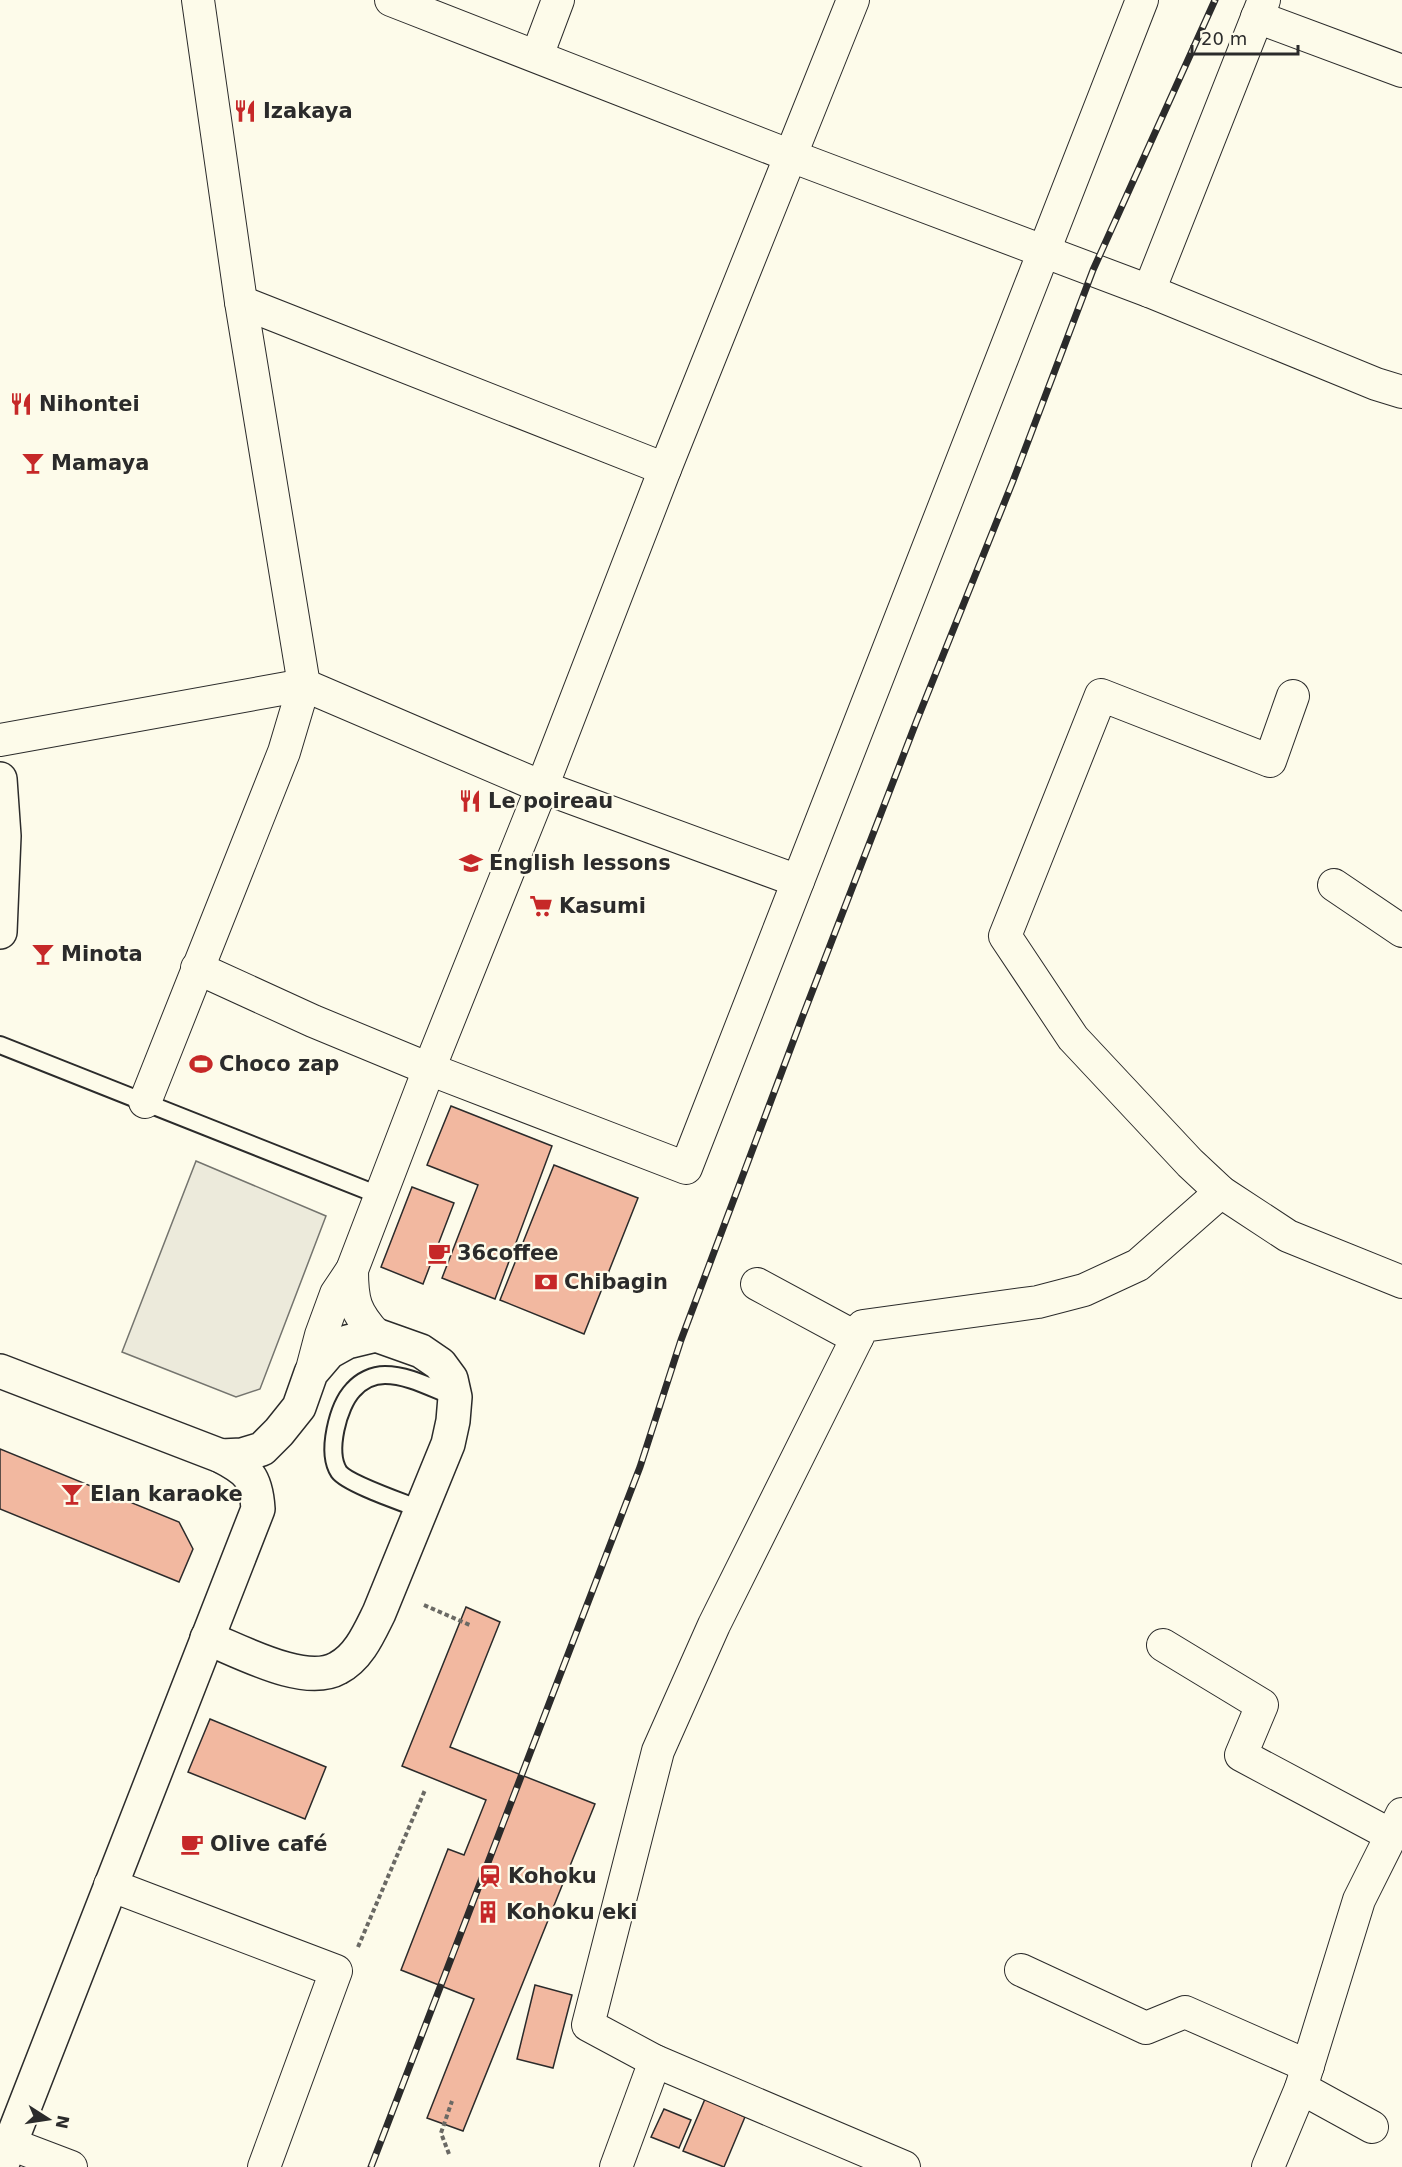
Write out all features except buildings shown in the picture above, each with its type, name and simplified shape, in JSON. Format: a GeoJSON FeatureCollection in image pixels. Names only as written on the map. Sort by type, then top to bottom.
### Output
{"type":"FeatureCollection","features":[{"type":"Feature","properties":{"kind":"street"},"geometry":{"type":"LineString","coordinates":[[145,1102],[284,752],[304,685],[241,302],[198,0]]}},
{"type":"Feature","properties":{"kind":"street"},"geometry":{"type":"LineString","coordinates":[[391,0],[791,156],[1149,291],[1376,384],[1402,392]]}},
{"type":"Feature","properties":{"kind":"street"},"geometry":{"type":"LineString","coordinates":[[537,56],[558,0]]}},
{"type":"Feature","properties":{"kind":"street"},"geometry":{"type":"LineString","coordinates":[[221,1456],[242,1455],[262,1449],[299,1407],[336,1294],[352,1270],[664,469],[853,0]]}},
{"type":"Feature","properties":{"kind":"street"},"geometry":{"type":"LineString","coordinates":[[197,968],[313,1021],[429,1069],[686,1168],[1142,0]]}},
{"type":"Feature","properties":{"kind":"street"},"geometry":{"type":"LineString","coordinates":[[1149,291],[1260,8],[1402,71]]}},
{"type":"Feature","properties":{"kind":"street"},"geometry":{"type":"LineString","coordinates":[[241,302],[664,469]]}},
{"type":"Feature","properties":{"kind":"street"},"geometry":{"type":"LineString","coordinates":[[0,740],[304,685],[542,786],[798,881]]}},
{"type":"Feature","properties":{"kind":"street"},"geometry":{"type":"LineString","coordinates":[[1293,696],[1270,761],[1101,695],[1005,936],[1073,1038],[1190,1163],[1221,1192],[1288,1236],[1402,1282]]}},
{"type":"Feature","properties":{"kind":"street"},"geometry":{"type":"LineString","coordinates":[[0,779],[4,836],[0,932]]}},
{"type":"Feature","properties":{"kind":"street"},"geometry":{"type":"LineString","coordinates":[[1334,885],[1402,932]]}},
{"type":"Feature","properties":{"kind":"street"},"geometry":{"type":"LineString","coordinates":[[904,2167],[655,2061],[588,2025],[658,1751],[714,1625],[863,1326],[1038,1302],[1084,1290],[1138,1265],[1221,1192]]}},
{"type":"Feature","properties":{"kind":"street"},"geometry":{"type":"LineString","coordinates":[[352,1270],[352,1294],[359,1313],[376,1335]]}},
{"type":"Feature","properties":{"kind":"street"},"geometry":{"type":"LineString","coordinates":[[757,1284],[857,1338]]}},
{"type":"Feature","properties":{"kind":"street"},"geometry":{"type":"LineString","coordinates":[[207,1638],[291,1671],[318,1675],[339,1668],[354,1655],[366,1639],[448,1444],[453,1421],[454,1397],[451,1379],[440,1364],[421,1351],[376,1335],[346,1342],[329,1353],[311,1373]]}},
{"type":"Feature","properties":{"kind":"street"},"geometry":{"type":"LineString","coordinates":[[0,1371],[221,1456],[250,1475],[257,1491],[258,1509],[3,2150],[71,2167]]}},
{"type":"Feature","properties":{"kind":"street"},"geometry":{"type":"LineString","coordinates":[[1163,1645],[1262,1705],[1241,1755],[1397,1825],[1359,1900],[1304,2077],[1268,2167]]}},
{"type":"Feature","properties":{"kind":"street"},"geometry":{"type":"LineString","coordinates":[[110,1885],[336,1971],[264,2167]]}},
{"type":"Feature","properties":{"kind":"street"},"geometry":{"type":"LineString","coordinates":[[1021,1970],[1146,2028],[1185,2012],[1304,2077],[1372,2127]]}},
{"type":"Feature","properties":{"kind":"street"},"geometry":{"type":"LineString","coordinates":[[616,2167],[655,2061]]}},
{"type":"Feature","properties":{"kind":"lane"},"geometry":{"type":"LineString","coordinates":[[0,1045],[381,1196]]}},
{"type":"Feature","properties":{"kind":"lane"},"geometry":{"type":"LineString","coordinates":[[422,1510],[350,1480],[339,1472],[334,1457],[334,1436],[340,1414],[352,1390],[368,1378],[384,1375],[404,1377],[454,1397]]}},
{"type":"Feature","properties":{"kind":"path"},"geometry":{"type":"LineString","coordinates":[[424,1605],[472,1626]]}},
{"type":"Feature","properties":{"kind":"path"},"geometry":{"type":"LineString","coordinates":[[336,1971],[354,1958],[425,1790]]}},
{"type":"Feature","properties":{"kind":"path"},"geometry":{"type":"LineString","coordinates":[[449,2154],[441,2133],[452,2101]]}},
{"type":"Feature","properties":{"kind":"shaded area"},"geometry":{"type":"Polygon","coordinates":[[[196,1161],[326,1216],[260,1389],[236,1397],[122,1352],[196,1161]]]}},
{"type":"Feature","properties":{"kind":"railway"},"geometry":{"type":"LineString","coordinates":[[371,2167],[640,1467],[681,1340],[917,720],[1013,481],[1093,270],[1215,0]]}},
{"type":"Feature","properties":{"kind":"place","name":"Izakaya"},"geometry":{"type":"Point","coordinates":[245,111]}},
{"type":"Feature","properties":{"kind":"place","name":"Nihontei"},"geometry":{"type":"Point","coordinates":[21,404]}},
{"type":"Feature","properties":{"kind":"place","name":"Mamaya"},"geometry":{"type":"Point","coordinates":[33,463]}},
{"type":"Feature","properties":{"kind":"place","name":"Le poireau"},"geometry":{"type":"Point","coordinates":[470,801]}},
{"type":"Feature","properties":{"kind":"place","name":"English lessons"},"geometry":{"type":"Point","coordinates":[471,863]}},
{"type":"Feature","properties":{"kind":"place","name":"Kasumi"},"geometry":{"type":"Point","coordinates":[541,906]}},
{"type":"Feature","properties":{"kind":"place","name":"Minota"},"geometry":{"type":"Point","coordinates":[43,954]}},
{"type":"Feature","properties":{"kind":"place","name":"Choco zap"},"geometry":{"type":"Point","coordinates":[201,1064]}},
{"type":"Feature","properties":{"kind":"place","name":"36coffee"},"geometry":{"type":"Point","coordinates":[439,1253]}},
{"type":"Feature","properties":{"kind":"place","name":"Chibagin"},"geometry":{"type":"Point","coordinates":[546,1282]}},
{"type":"Feature","properties":{"kind":"place","name":"Elan karaoke"},"geometry":{"type":"Point","coordinates":[72,1494]}},
{"type":"Feature","properties":{"kind":"place","name":"Olive café"},"geometry":{"type":"Point","coordinates":[192,1844]}},
{"type":"Feature","properties":{"kind":"place","name":"Kohoku"},"geometry":{"type":"Point","coordinates":[490,1876]}},
{"type":"Feature","properties":{"kind":"place","name":"Kohoku eki"},"geometry":{"type":"Point","coordinates":[488,1912]}}]}
